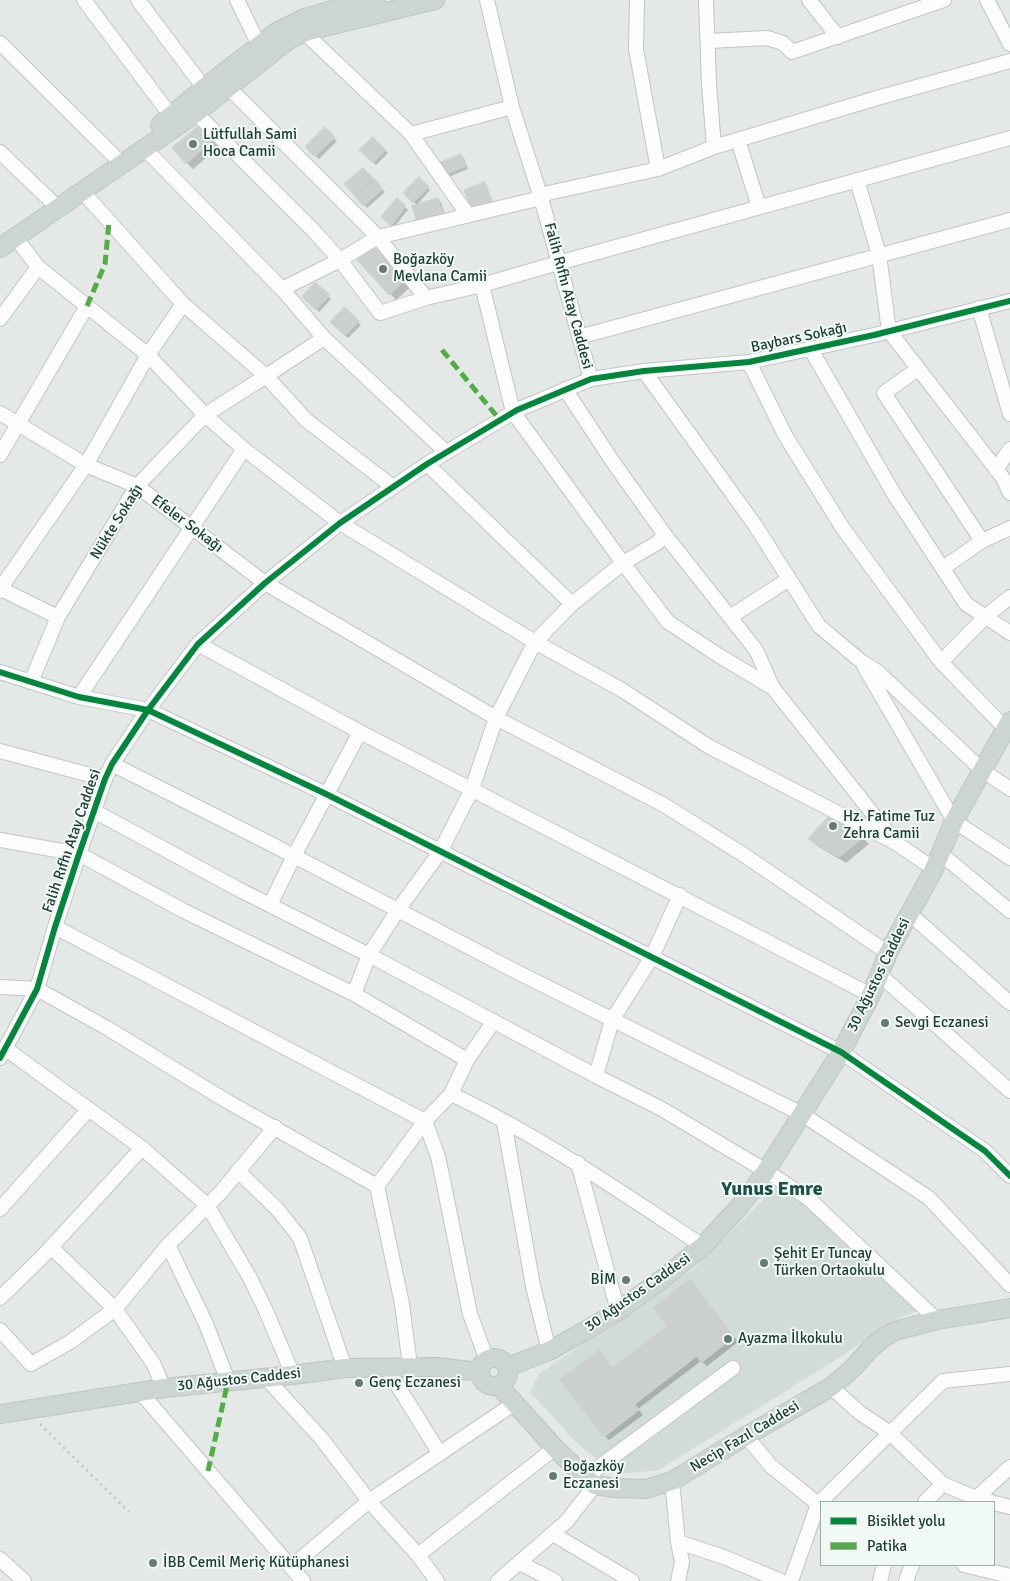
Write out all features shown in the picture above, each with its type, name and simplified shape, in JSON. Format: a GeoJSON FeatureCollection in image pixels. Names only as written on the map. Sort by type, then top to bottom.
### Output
{"type":"FeatureCollection","features":[{"type":"Feature","properties":{"kind":"main road"},"geometry":{"type":"LineString","coordinates":[[0,248],[8,236],[51,200],[118,158],[204,88],[278,32],[305,18],[376,0]]}},
{"type":"Feature","properties":{"kind":"main road"},"geometry":{"type":"LineString","coordinates":[[8,236],[82,191],[145,149],[196,113],[290,39],[304,32],[435,0]]}},
{"type":"Feature","properties":{"kind":"main road","name":"30 Ağustos Caddesi"},"geometry":{"type":"LineString","coordinates":[[507,1368],[549,1351],[618,1310],[662,1279],[703,1246],[738,1208],[766,1171],[841,1052],[872,995],[888,953],[937,861],[954,821],[1008,727]]}},
{"type":"Feature","properties":{"kind":"main road","name":"Necip Fazıl Caddesi"},"geometry":{"type":"LineString","coordinates":[[590,1481],[615,1488],[646,1489],[672,1481],[831,1387],[870,1349],[895,1331],[937,1320],[1010,1308]]}},
{"type":"Feature","properties":{"kind":"main road"},"geometry":{"type":"LineString","coordinates":[[492,1358],[501,1360],[507,1368],[506,1380],[498,1386],[494,1387],[482,1381],[483,1366],[492,1358]]}},
{"type":"Feature","properties":{"kind":"main road","name":"30 Ağustos Caddesi"},"geometry":{"type":"LineString","coordinates":[[0,1414],[164,1388],[345,1368],[410,1366],[457,1368],[483,1366]]}},
{"type":"Feature","properties":{"kind":"main road"},"geometry":{"type":"LineString","coordinates":[[498,1386],[555,1448],[590,1481]]}},
{"type":"Feature","properties":{"kind":"street"},"geometry":{"type":"LineString","coordinates":[[84,0],[171,116]]}},
{"type":"Feature","properties":{"kind":"street"},"geometry":{"type":"LineString","coordinates":[[138,0],[204,88]]}},
{"type":"Feature","properties":{"kind":"street"},"geometry":{"type":"LineString","coordinates":[[237,0],[259,45]]}},
{"type":"Feature","properties":{"kind":"street","name":"Falih Rıfhı Atay Caddesi"},"geometry":{"type":"LineString","coordinates":[[3,1054],[37,989],[79,854],[112,764],[148,710],[198,644],[265,583],[340,523],[427,464],[513,412],[591,379],[541,198],[512,107],[487,0]]}},
{"type":"Feature","properties":{"kind":"street"},"geometry":{"type":"LineString","coordinates":[[636,0],[636,49],[658,169]]}},
{"type":"Feature","properties":{"kind":"street"},"geometry":{"type":"LineString","coordinates":[[706,0],[709,41],[709,84],[714,147]]}},
{"type":"Feature","properties":{"kind":"street"},"geometry":{"type":"LineString","coordinates":[[808,0],[838,37]]}},
{"type":"Feature","properties":{"kind":"street"},"geometry":{"type":"LineString","coordinates":[[709,41],[767,38],[783,43],[792,52],[838,37],[920,4],[944,0]]}},
{"type":"Feature","properties":{"kind":"street"},"geometry":{"type":"LineString","coordinates":[[987,0],[1010,44]]}},
{"type":"Feature","properties":{"kind":"street"},"geometry":{"type":"LineString","coordinates":[[304,32],[411,134],[468,215]]}},
{"type":"Feature","properties":{"kind":"street"},"geometry":{"type":"LineString","coordinates":[[0,43],[118,158]]}},
{"type":"Feature","properties":{"kind":"street"},"geometry":{"type":"LineString","coordinates":[[282,289],[340,260],[378,237],[541,198],[548,193],[658,169],[714,147],[877,98],[1010,61]]}},
{"type":"Feature","properties":{"kind":"street"},"geometry":{"type":"LineString","coordinates":[[228,87],[378,237],[426,298]]}},
{"type":"Feature","properties":{"kind":"street"},"geometry":{"type":"LineString","coordinates":[[411,134],[512,107]]}},
{"type":"Feature","properties":{"kind":"street"},"geometry":{"type":"LineString","coordinates":[[196,113],[312,229],[340,260],[380,312],[1010,138]]}},
{"type":"Feature","properties":{"kind":"street"},"geometry":{"type":"LineString","coordinates":[[738,140],[759,207]]}},
{"type":"Feature","properties":{"kind":"street"},"geometry":{"type":"LineString","coordinates":[[145,149],[282,289],[324,338],[446,452]]}},
{"type":"Feature","properties":{"kind":"street"},"geometry":{"type":"LineString","coordinates":[[0,152],[51,200]]}},
{"type":"Feature","properties":{"kind":"street"},"geometry":{"type":"LineString","coordinates":[[857,180],[879,256],[889,331],[1003,478],[1010,492]]}},
{"type":"Feature","properties":{"kind":"street"},"geometry":{"type":"LineString","coordinates":[[82,191],[183,304],[266,376],[306,420],[393,487]]}},
{"type":"Feature","properties":{"kind":"street"},"geometry":{"type":"LineString","coordinates":[[579,338],[1010,220]]}},
{"type":"Feature","properties":{"kind":"street"},"geometry":{"type":"LineString","coordinates":[[8,236],[38,267],[148,355],[205,415],[244,449],[340,523],[535,642],[622,690],[708,746],[896,843],[937,861],[1010,911]]}},
{"type":"Feature","properties":{"kind":"street"},"geometry":{"type":"LineString","coordinates":[[0,319],[38,267]]}},
{"type":"Feature","properties":{"kind":"street"},"geometry":{"type":"LineString","coordinates":[[482,285],[513,412],[668,622],[773,688]]}},
{"type":"Feature","properties":{"kind":"street","name":"Baybars Sokağı"},"geometry":{"type":"LineString","coordinates":[[591,379],[644,370],[749,362],[889,331],[1010,301]]}},
{"type":"Feature","properties":{"kind":"street"},"geometry":{"type":"LineString","coordinates":[[58,617],[0,590],[86,465],[148,355],[183,304]]}},
{"type":"Feature","properties":{"kind":"street"},"geometry":{"type":"LineString","coordinates":[[0,456],[86,306]]}},
{"type":"Feature","properties":{"kind":"street"},"geometry":{"type":"LineString","coordinates":[[980,308],[1010,414]]}},
{"type":"Feature","properties":{"kind":"street","name":"Nükte Sokağı"},"geometry":{"type":"LineString","coordinates":[[31,682],[58,617],[137,486],[205,415],[324,338]]}},
{"type":"Feature","properties":{"kind":"street"},"geometry":{"type":"LineString","coordinates":[[810,348],[894,494],[966,604],[1010,634]]}},
{"type":"Feature","properties":{"kind":"street"},"geometry":{"type":"LineString","coordinates":[[749,362],[785,435],[842,527],[941,662],[1008,727]]}},
{"type":"Feature","properties":{"kind":"street"},"geometry":{"type":"LineString","coordinates":[[918,368],[884,393],[982,541]]}},
{"type":"Feature","properties":{"kind":"street"},"geometry":{"type":"LineString","coordinates":[[644,370],[755,525],[819,626],[862,662],[878,672],[982,770],[1010,789]]}},
{"type":"Feature","properties":{"kind":"street"},"geometry":{"type":"LineString","coordinates":[[565,389],[613,462],[665,535],[756,650],[773,688],[896,843]]}},
{"type":"Feature","properties":{"kind":"street","name":"Efeler Sokağı"},"geometry":{"type":"LineString","coordinates":[[0,413],[86,465],[137,486],[265,583],[496,718],[664,805],[744,855],[888,953]]}},
{"type":"Feature","properties":{"kind":"street"},"geometry":{"type":"LineString","coordinates":[[78,697],[244,449]]}},
{"type":"Feature","properties":{"kind":"street"},"geometry":{"type":"LineString","coordinates":[[996,470],[1010,449]]}},
{"type":"Feature","properties":{"kind":"street"},"geometry":{"type":"LineString","coordinates":[[427,464],[572,604]]}},
{"type":"Feature","properties":{"kind":"street"},"geometry":{"type":"LineString","coordinates":[[943,568],[982,541],[1010,528]]}},
{"type":"Feature","properties":{"kind":"street"},"geometry":{"type":"LineString","coordinates":[[354,994],[369,956],[398,910],[440,852],[472,789],[496,718],[535,642],[572,604],[623,563],[657,543],[665,535]]}},
{"type":"Feature","properties":{"kind":"street"},"geometry":{"type":"LineString","coordinates":[[730,617],[789,579]]}},
{"type":"Feature","properties":{"kind":"street"},"geometry":{"type":"LineString","coordinates":[[941,662],[986,616],[1010,597]]}},
{"type":"Feature","properties":{"kind":"street"},"geometry":{"type":"LineString","coordinates":[[198,644],[360,732],[872,995]]}},
{"type":"Feature","properties":{"kind":"street"},"geometry":{"type":"LineString","coordinates":[[862,662],[954,821],[1010,858]]}},
{"type":"Feature","properties":{"kind":"street"},"geometry":{"type":"LineString","coordinates":[[0,672],[78,697],[148,710],[326,794],[841,1052],[985,1151],[1010,1176]]}},
{"type":"Feature","properties":{"kind":"street"},"geometry":{"type":"LineString","coordinates":[[270,905],[326,794],[360,732]]}},
{"type":"Feature","properties":{"kind":"street"},"geometry":{"type":"LineString","coordinates":[[0,751],[105,779]]}},
{"type":"Feature","properties":{"kind":"street"},"geometry":{"type":"LineString","coordinates":[[112,764],[612,1020],[802,1114],[929,1198],[1010,1285]]}},
{"type":"Feature","properties":{"kind":"street"},"geometry":{"type":"LineString","coordinates":[[94,811],[660,1108],[766,1171],[809,1199],[937,1320]]}},
{"type":"Feature","properties":{"kind":"street"},"geometry":{"type":"LineString","coordinates":[[0,840],[79,854],[184,911],[354,994],[468,1060]]}},
{"type":"Feature","properties":{"kind":"street"},"geometry":{"type":"LineString","coordinates":[[596,1076],[612,1020],[652,957],[680,895]]}},
{"type":"Feature","properties":{"kind":"street"},"geometry":{"type":"LineString","coordinates":[[910,914],[1010,1003]]}},
{"type":"Feature","properties":{"kind":"street"},"geometry":{"type":"LineString","coordinates":[[55,927],[425,1121],[444,1180],[470,1314],[483,1366]]}},
{"type":"Feature","properties":{"kind":"street"},"geometry":{"type":"LineString","coordinates":[[880,976],[1010,1091]]}},
{"type":"Feature","properties":{"kind":"street"},"geometry":{"type":"LineString","coordinates":[[0,986],[37,989],[107,1028],[225,1100],[377,1186],[402,1304],[410,1366]]}},
{"type":"Feature","properties":{"kind":"street"},"geometry":{"type":"LineString","coordinates":[[377,1186],[425,1121],[451,1094],[468,1060],[494,1021]]}},
{"type":"Feature","properties":{"kind":"street"},"geometry":{"type":"LineString","coordinates":[[3,1054],[142,1148],[207,1205],[262,1303],[293,1375]]}},
{"type":"Feature","properties":{"kind":"street"},"geometry":{"type":"LineString","coordinates":[[451,1094],[578,1163],[703,1246]]}},
{"type":"Feature","properties":{"kind":"street"},"geometry":{"type":"LineString","coordinates":[[3,1200],[88,1110]]}},
{"type":"Feature","properties":{"kind":"street"},"geometry":{"type":"LineString","coordinates":[[504,1122],[533,1286],[549,1351]]}},
{"type":"Feature","properties":{"kind":"street"},"geometry":{"type":"LineString","coordinates":[[0,1330],[31,1364],[70,1342],[115,1309],[168,1245],[221,1192],[275,1127]]}},
{"type":"Feature","properties":{"kind":"street"},"geometry":{"type":"LineString","coordinates":[[0,1298],[51,1247],[142,1148]]}},
{"type":"Feature","properties":{"kind":"street"},"geometry":{"type":"LineString","coordinates":[[578,1163],[618,1310]]}},
{"type":"Feature","properties":{"kind":"street"},"geometry":{"type":"LineString","coordinates":[[238,1171],[278,1210],[300,1238],[345,1368]]}},
{"type":"Feature","properties":{"kind":"street"},"geometry":{"type":"LineString","coordinates":[[168,1245],[206,1324],[228,1381]]}},
{"type":"Feature","properties":{"kind":"street"},"geometry":{"type":"LineString","coordinates":[[51,1247],[115,1309],[153,1363],[164,1388]]}},
{"type":"Feature","properties":{"kind":"street"},"geometry":{"type":"LineString","coordinates":[[386,1367],[440,1454]]}},
{"type":"Feature","properties":{"kind":"street"},"geometry":{"type":"LineString","coordinates":[[498,1581],[553,1534],[575,1511],[590,1481],[603,1464],[733,1368]]}},
{"type":"Feature","properties":{"kind":"street"},"geometry":{"type":"LineString","coordinates":[[821,1501],[943,1381],[1010,1374]]}},
{"type":"Feature","properties":{"kind":"street"},"geometry":{"type":"LineString","coordinates":[[265,1377],[322,1438],[369,1502],[418,1555],[437,1581]]}},
{"type":"Feature","properties":{"kind":"street"},"geometry":{"type":"LineString","coordinates":[[831,1387],[860,1413],[890,1433],[943,1484],[974,1500],[1010,1468]]}},
{"type":"Feature","properties":{"kind":"street"},"geometry":{"type":"LineString","coordinates":[[141,1393],[303,1581]]}},
{"type":"Feature","properties":{"kind":"street"},"geometry":{"type":"LineString","coordinates":[[291,1567],[369,1502],[515,1403]]}},
{"type":"Feature","properties":{"kind":"street"},"geometry":{"type":"LineString","coordinates":[[746,1436],[771,1466],[818,1504],[791,1581]]}},
{"type":"Feature","properties":{"kind":"street"},"geometry":{"type":"LineString","coordinates":[[418,1555],[555,1448]]}},
{"type":"Feature","properties":{"kind":"street"},"geometry":{"type":"LineString","coordinates":[[672,1481],[678,1542],[682,1562],[678,1581]]}},
{"type":"Feature","properties":{"kind":"street"},"geometry":{"type":"LineString","coordinates":[[926,1501],[943,1484]]}},
{"type":"Feature","properties":{"kind":"street"},"geometry":{"type":"LineString","coordinates":[[995,1503],[1010,1507]]}},
{"type":"Feature","properties":{"kind":"street"},"geometry":{"type":"LineString","coordinates":[[553,1534],[632,1581]]}},
{"type":"Feature","properties":{"kind":"street"},"geometry":{"type":"LineString","coordinates":[[678,1542],[724,1556],[781,1581]]}},
{"type":"Feature","properties":{"kind":"street"},"geometry":{"type":"LineString","coordinates":[[0,1559],[24,1581]]}},
{"type":"Feature","properties":{"kind":"street"},"geometry":{"type":"LineString","coordinates":[[520,1563],[555,1581]]}},
{"type":"Feature","properties":{"kind":"street"},"geometry":{"type":"LineString","coordinates":[[880,1581],[884,1566]]}},
{"type":"Feature","properties":{"kind":"street"},"geometry":{"type":"LineString","coordinates":[[906,1581],[912,1566]]}},
{"type":"Feature","properties":{"kind":"street"},"geometry":{"type":"LineString","coordinates":[[968,1566],[1010,1576]]}},
{"type":"Feature","properties":{"kind":"path"},"geometry":{"type":"LineString","coordinates":[[27,1410],[129,1512]]}},
{"type":"Feature","properties":{"kind":"shaded area","name":"Ayazma İlkokulu"},"geometry":{"type":"Polygon","coordinates":[[[778,1185],[881,1267],[924,1308],[890,1322],[842,1356],[659,1470],[621,1474],[603,1464],[579,1445],[530,1392],[540,1373],[694,1268],[778,1185]]]}},
{"type":"Feature","properties":{"kind":"building","name":"Lütfullah Sami Hoca Camii"},"geometry":{"type":"Polygon","coordinates":[[[201,124],[214,139],[186,164],[172,148],[201,124]]]}},
{"type":"Feature","properties":{"kind":"building"},"geometry":{"type":"Polygon","coordinates":[[[325,127],[335,137],[315,157],[305,147],[325,127]]]}},
{"type":"Feature","properties":{"kind":"building"},"geometry":{"type":"Polygon","coordinates":[[[373,137],[386,150],[373,163],[359,150],[373,137]]]}},
{"type":"Feature","properties":{"kind":"building"},"geometry":{"type":"Polygon","coordinates":[[[461,154],[466,166],[444,175],[439,163],[461,154]]]}},
{"type":"Feature","properties":{"kind":"building"},"geometry":{"type":"Polygon","coordinates":[[[363,168],[373,178],[354,195],[344,184],[363,168]]]}},
{"type":"Feature","properties":{"kind":"building"},"geometry":{"type":"Polygon","coordinates":[[[419,177],[429,187],[413,203],[403,193],[419,177]]]}},
{"type":"Feature","properties":{"kind":"building"},"geometry":{"type":"Polygon","coordinates":[[[375,179],[383,189],[363,206],[355,196],[375,179]]]}},
{"type":"Feature","properties":{"kind":"building"},"geometry":{"type":"Polygon","coordinates":[[[485,182],[492,201],[471,208],[464,190],[485,182]]]}},
{"type":"Feature","properties":{"kind":"building"},"geometry":{"type":"Polygon","coordinates":[[[397,198],[406,206],[391,226],[381,217],[397,198]]]}},
{"type":"Feature","properties":{"kind":"building"},"geometry":{"type":"Polygon","coordinates":[[[438,198],[444,217],[418,225],[412,206],[438,198]]]}},
{"type":"Feature","properties":{"kind":"building","name":"Boğazköy Mevlana Camii"},"geometry":{"type":"Polygon","coordinates":[[[378,242],[409,277],[389,295],[357,260],[378,242]]]}},
{"type":"Feature","properties":{"kind":"building"},"geometry":{"type":"Polygon","coordinates":[[[315,282],[330,295],[316,310],[302,297],[315,282]]]}},
{"type":"Feature","properties":{"kind":"building"},"geometry":{"type":"Polygon","coordinates":[[[345,307],[359,321],[345,336],[330,322],[345,307]]]}},
{"type":"Feature","properties":{"kind":"building","name":"Hz. Fatime Tuz Zehra Camii"},"geometry":{"type":"Polygon","coordinates":[[[830,815],[864,837],[839,857],[808,839],[830,815]]]}},
{"type":"Feature","properties":{"kind":"building"},"geometry":{"type":"Polygon","coordinates":[[[690,1279],[734,1337],[701,1363],[697,1356],[635,1404],[639,1410],[604,1437],[560,1380],[599,1350],[612,1368],[667,1326],[653,1308],[690,1279]]]}},
{"type":"Feature","properties":{"kind":"marked path"},"geometry":{"type":"LineString","coordinates":[[87,306],[105,264],[109,222]]}},
{"type":"Feature","properties":{"kind":"marked path"},"geometry":{"type":"LineString","coordinates":[[442,350],[500,420]]}},
{"type":"Feature","properties":{"kind":"marked path"},"geometry":{"type":"LineString","coordinates":[[208,1471],[228,1381]]}},
{"type":"Feature","properties":{"kind":"cycle path"},"geometry":{"type":"LineString","coordinates":[[0,1058],[37,989],[79,854],[112,764],[148,710],[198,644],[265,583],[340,523],[427,464],[517,410],[591,379],[644,371],[749,362],[874,335],[1010,301]]}},
{"type":"Feature","properties":{"kind":"cycle path"},"geometry":{"type":"LineString","coordinates":[[0,672],[79,697],[148,710],[326,794],[841,1052],[985,1151],[1010,1176]]}},
{"type":"Feature","properties":{"kind":"place","name":"Lütfullah Sami Hoca Camii"},"geometry":{"type":"Point","coordinates":[193,144]}},
{"type":"Feature","properties":{"kind":"place","name":"Boğazköy Mevlana Camii"},"geometry":{"type":"Point","coordinates":[383,269]}},
{"type":"Feature","properties":{"kind":"place","name":"Hz. Fatime Tuz Zehra Camii"},"geometry":{"type":"Point","coordinates":[833,826]}},
{"type":"Feature","properties":{"kind":"place","name":"Sevgi Eczanesi"},"geometry":{"type":"Point","coordinates":[885,1023]}},
{"type":"Feature","properties":{"kind":"place","name":"Şehit Er Tuncay Türken Ortaokulu"},"geometry":{"type":"Point","coordinates":[764,1263]}},
{"type":"Feature","properties":{"kind":"place","name":"BİM"},"geometry":{"type":"Point","coordinates":[626,1280]}},
{"type":"Feature","properties":{"kind":"place","name":"Ayazma İlkokulu"},"geometry":{"type":"Point","coordinates":[728,1339]}},
{"type":"Feature","properties":{"kind":"place","name":"Genç Eczanesi"},"geometry":{"type":"Point","coordinates":[359,1383]}},
{"type":"Feature","properties":{"kind":"place","name":"Boğazköy Eczanesi"},"geometry":{"type":"Point","coordinates":[553,1476]}},
{"type":"Feature","properties":{"kind":"place","name":"İBB Cemil Meriç Kütüphanesi"},"geometry":{"type":"Point","coordinates":[153,1563]}},
{"type":"Feature","properties":{"kind":"district","name":"Yunus Emre"},"geometry":{"type":"Point","coordinates":[772,1190]}}]}
